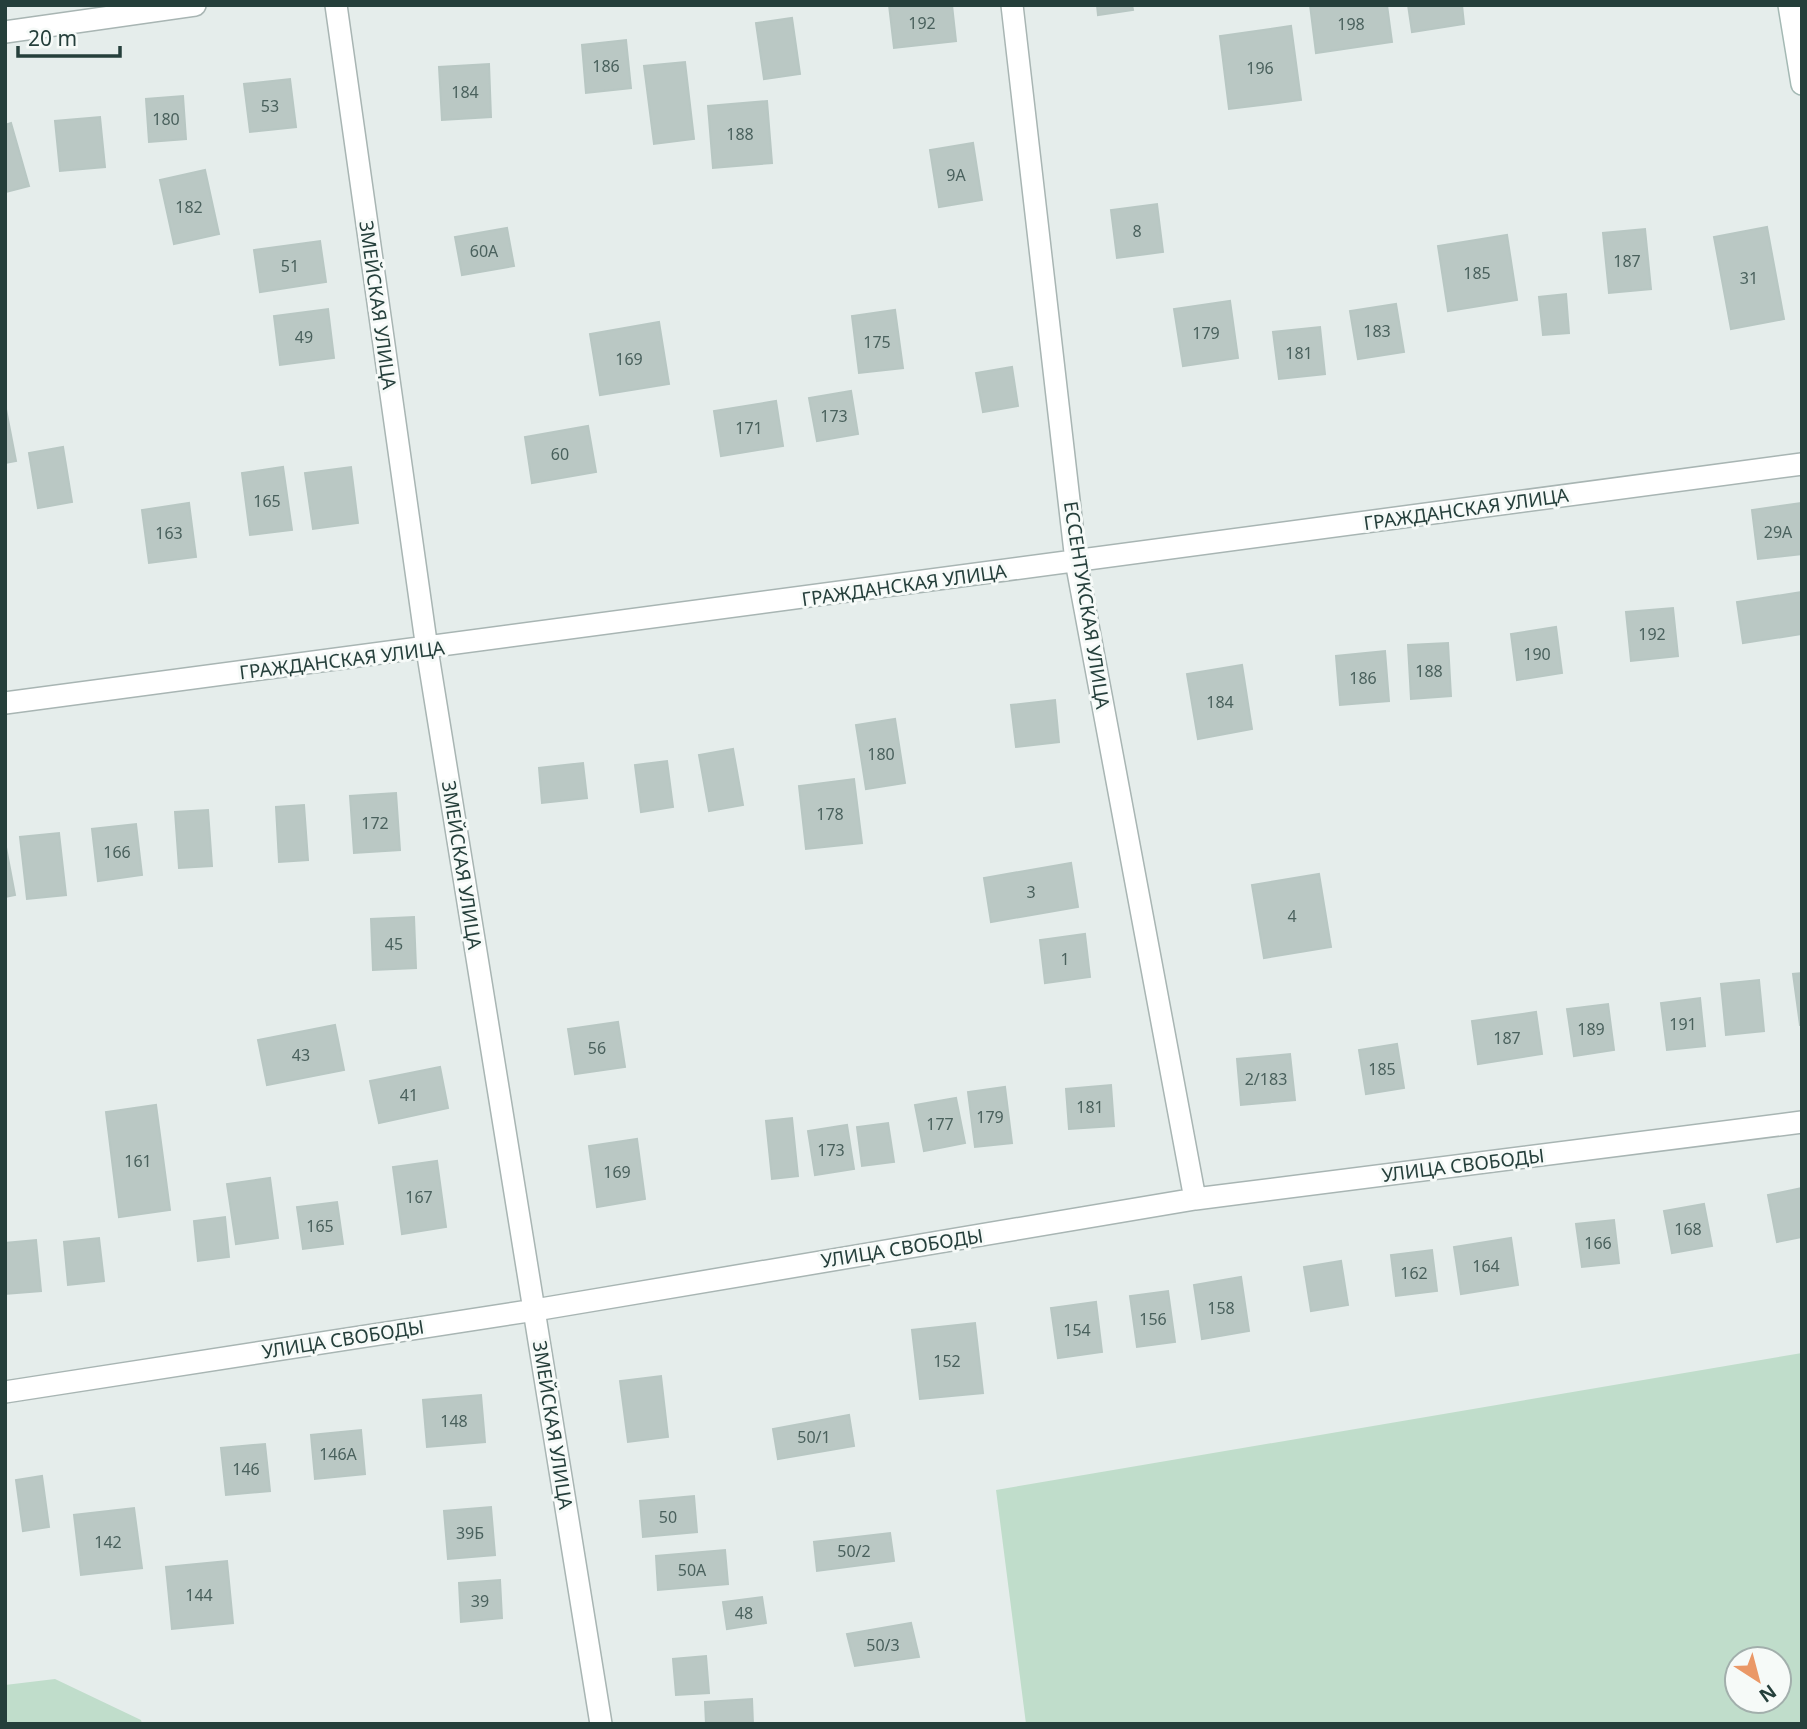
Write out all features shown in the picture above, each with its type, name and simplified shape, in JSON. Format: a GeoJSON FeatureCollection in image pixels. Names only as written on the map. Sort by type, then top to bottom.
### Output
{"type":"FeatureCollection","features":[{"type":"Feature","properties":{"kind":"street"},"geometry":{"type":"LineString","coordinates":[[5,32],[195,5]]}},
{"type":"Feature","properties":{"kind":"street","name":"ЗМЕЙСКАЯ УЛИЦА"},"geometry":{"type":"LineString","coordinates":[[336,5],[426,649],[601,1724]]}},
{"type":"Feature","properties":{"kind":"street","name":"ЕССЕНТУКСКАЯ УЛИЦА"},"geometry":{"type":"LineString","coordinates":[[1012,5],[1076,561],[1195,1199]]}},
{"type":"Feature","properties":{"kind":"street"},"geometry":{"type":"LineString","coordinates":[[1789,5],[1802,83]]}},
{"type":"Feature","properties":{"kind":"street","name":"ГРАЖДАНСКАЯ УЛИЦА"},"geometry":{"type":"LineString","coordinates":[[5,703],[1802,464]]}},
{"type":"Feature","properties":{"kind":"street","name":"УЛИЦА СВОБОДЫ"},"geometry":{"type":"LineString","coordinates":[[5,1392],[535,1310],[1195,1199],[1802,1122]]}},
{"type":"Feature","properties":{"kind":"green space"},"geometry":{"type":"Polygon","coordinates":[[[1802,1353],[1802,1724],[1026,1724],[996,1490],[1802,1353]]]}},
{"type":"Feature","properties":{"kind":"green space"},"geometry":{"type":"Polygon","coordinates":[[[55,1679],[141,1720],[142,1724],[5,1724],[5,1685],[55,1679]]]}},
{"type":"Feature","properties":{"kind":"building"},"geometry":{"type":"Polygon","coordinates":[[[889,5],[952,5],[956,41],[894,48],[889,5]]]}},
{"type":"Feature","properties":{"kind":"building"},"geometry":{"type":"Polygon","coordinates":[[[1097,5],[1132,5],[1133,10],[1098,15],[1097,5]]]}},
{"type":"Feature","properties":{"kind":"building"},"geometry":{"type":"Polygon","coordinates":[[[1310,5],[1387,5],[1392,42],[1316,53],[1310,5]]]}},
{"type":"Feature","properties":{"kind":"building"},"geometry":{"type":"Polygon","coordinates":[[[1408,5],[1462,5],[1464,24],[1412,32],[1408,5]]]}},
{"type":"Feature","properties":{"kind":"building"},"geometry":{"type":"Polygon","coordinates":[[[792,18],[800,74],[764,79],[756,23],[792,18]]]}},
{"type":"Feature","properties":{"kind":"building"},"geometry":{"type":"Polygon","coordinates":[[[1291,26],[1301,100],[1229,109],[1220,36],[1291,26]]]}},
{"type":"Feature","properties":{"kind":"building"},"geometry":{"type":"Polygon","coordinates":[[[626,40],[631,88],[586,93],[582,45],[626,40]]]}},
{"type":"Feature","properties":{"kind":"building"},"geometry":{"type":"Polygon","coordinates":[[[685,62],[694,139],[654,144],[644,66],[685,62]]]}},
{"type":"Feature","properties":{"kind":"building"},"geometry":{"type":"Polygon","coordinates":[[[489,64],[491,117],[442,120],[439,67],[489,64]]]}},
{"type":"Feature","properties":{"kind":"building"},"geometry":{"type":"Polygon","coordinates":[[[290,79],[296,127],[250,132],[244,84],[290,79]]]}},
{"type":"Feature","properties":{"kind":"building"},"geometry":{"type":"Polygon","coordinates":[[[183,96],[186,139],[149,142],[146,99],[183,96]]]}},
{"type":"Feature","properties":{"kind":"building"},"geometry":{"type":"Polygon","coordinates":[[[767,101],[772,163],[713,168],[708,106],[767,101]]]}},
{"type":"Feature","properties":{"kind":"building"},"geometry":{"type":"Polygon","coordinates":[[[100,117],[105,167],[60,171],[55,121],[100,117]]]}},
{"type":"Feature","properties":{"kind":"building"},"geometry":{"type":"Polygon","coordinates":[[[11,123],[29,186],[6,192],[5,125],[11,123]]]}},
{"type":"Feature","properties":{"kind":"building"},"geometry":{"type":"Polygon","coordinates":[[[973,143],[982,200],[939,207],[930,150],[973,143]]]}},
{"type":"Feature","properties":{"kind":"building"},"geometry":{"type":"Polygon","coordinates":[[[205,170],[219,234],[174,244],[160,180],[205,170]]]}},
{"type":"Feature","properties":{"kind":"building"},"geometry":{"type":"Polygon","coordinates":[[[1157,204],[1163,252],[1117,258],[1111,210],[1157,204]]]}},
{"type":"Feature","properties":{"kind":"building"},"geometry":{"type":"Polygon","coordinates":[[[1767,227],[1784,319],[1731,329],[1714,237],[1767,227]]]}},
{"type":"Feature","properties":{"kind":"building"},"geometry":{"type":"Polygon","coordinates":[[[507,228],[514,266],[462,275],[455,237],[507,228]]]}},
{"type":"Feature","properties":{"kind":"building"},"geometry":{"type":"Polygon","coordinates":[[[1645,229],[1651,289],[1609,293],[1603,233],[1645,229]]]}},
{"type":"Feature","properties":{"kind":"building"},"geometry":{"type":"Polygon","coordinates":[[[1507,235],[1517,300],[1448,311],[1438,246],[1507,235]]]}},
{"type":"Feature","properties":{"kind":"building"},"geometry":{"type":"Polygon","coordinates":[[[320,241],[326,282],[260,292],[254,250],[320,241]]]}},
{"type":"Feature","properties":{"kind":"building"},"geometry":{"type":"Polygon","coordinates":[[[1566,294],[1569,333],[1543,335],[1539,297],[1566,294]]]}},
{"type":"Feature","properties":{"kind":"building"},"geometry":{"type":"Polygon","coordinates":[[[1230,301],[1238,358],[1183,366],[1174,309],[1230,301]]]}},
{"type":"Feature","properties":{"kind":"building"},"geometry":{"type":"Polygon","coordinates":[[[1396,304],[1404,352],[1358,359],[1350,311],[1396,304]]]}},
{"type":"Feature","properties":{"kind":"building"},"geometry":{"type":"Polygon","coordinates":[[[328,309],[334,358],[280,365],[274,316],[328,309]]]}},
{"type":"Feature","properties":{"kind":"building"},"geometry":{"type":"Polygon","coordinates":[[[895,310],[903,368],[859,373],[852,316],[895,310]]]}},
{"type":"Feature","properties":{"kind":"building"},"geometry":{"type":"Polygon","coordinates":[[[659,322],[669,384],[600,395],[590,334],[659,322]]]}},
{"type":"Feature","properties":{"kind":"building"},"geometry":{"type":"Polygon","coordinates":[[[1320,327],[1325,374],[1279,379],[1273,332],[1320,327]]]}},
{"type":"Feature","properties":{"kind":"building"},"geometry":{"type":"Polygon","coordinates":[[[1012,367],[1018,406],[983,412],[976,373],[1012,367]]]}},
{"type":"Feature","properties":{"kind":"building"},"geometry":{"type":"Polygon","coordinates":[[[851,391],[858,434],[817,441],[809,398],[851,391]]]}},
{"type":"Feature","properties":{"kind":"building"},"geometry":{"type":"Polygon","coordinates":[[[776,401],[783,446],[721,456],[714,411],[776,401]]]}},
{"type":"Feature","properties":{"kind":"building"},"geometry":{"type":"Polygon","coordinates":[[[5,404],[16,461],[5,463],[5,404]]]}},
{"type":"Feature","properties":{"kind":"building"},"geometry":{"type":"Polygon","coordinates":[[[588,426],[596,472],[532,483],[525,437],[588,426]]]}},
{"type":"Feature","properties":{"kind":"building"},"geometry":{"type":"Polygon","coordinates":[[[63,447],[72,502],[38,508],[29,453],[63,447]]]}},
{"type":"Feature","properties":{"kind":"building"},"geometry":{"type":"Polygon","coordinates":[[[283,467],[292,530],[250,535],[242,473],[283,467]]]}},
{"type":"Feature","properties":{"kind":"building"},"geometry":{"type":"Polygon","coordinates":[[[351,467],[358,523],[313,529],[305,473],[351,467]]]}},
{"type":"Feature","properties":{"kind":"building"},"geometry":{"type":"Polygon","coordinates":[[[189,503],[196,557],[149,563],[142,510],[189,503]]]}},
{"type":"Feature","properties":{"kind":"building"},"geometry":{"type":"Polygon","coordinates":[[[1802,503],[1802,554],[1758,559],[1752,510],[1802,503]]]}},
{"type":"Feature","properties":{"kind":"building"},"geometry":{"type":"Polygon","coordinates":[[[1802,592],[1802,634],[1743,643],[1737,602],[1802,592]]]}},
{"type":"Feature","properties":{"kind":"building"},"geometry":{"type":"Polygon","coordinates":[[[1673,608],[1678,656],[1631,661],[1626,612],[1673,608]]]}},
{"type":"Feature","properties":{"kind":"building"},"geometry":{"type":"Polygon","coordinates":[[[1556,627],[1562,673],[1517,680],[1511,634],[1556,627]]]}},
{"type":"Feature","properties":{"kind":"building"},"geometry":{"type":"Polygon","coordinates":[[[1448,643],[1451,696],[1411,699],[1408,645],[1448,643]]]}},
{"type":"Feature","properties":{"kind":"building"},"geometry":{"type":"Polygon","coordinates":[[[1385,651],[1389,701],[1340,705],[1336,656],[1385,651]]]}},
{"type":"Feature","properties":{"kind":"building"},"geometry":{"type":"Polygon","coordinates":[[[1242,665],[1252,729],[1198,739],[1187,674],[1242,665]]]}},
{"type":"Feature","properties":{"kind":"building"},"geometry":{"type":"Polygon","coordinates":[[[1055,700],[1059,742],[1016,747],[1011,705],[1055,700]]]}},
{"type":"Feature","properties":{"kind":"building"},"geometry":{"type":"Polygon","coordinates":[[[895,719],[905,783],[866,789],[856,725],[895,719]]]}},
{"type":"Feature","properties":{"kind":"building"},"geometry":{"type":"Polygon","coordinates":[[[733,749],[743,805],[709,811],[699,755],[733,749]]]}},
{"type":"Feature","properties":{"kind":"building"},"geometry":{"type":"Polygon","coordinates":[[[667,761],[673,807],[641,812],[635,765],[667,761]]]}},
{"type":"Feature","properties":{"kind":"building"},"geometry":{"type":"Polygon","coordinates":[[[583,763],[587,798],[542,803],[539,768],[583,763]]]}},
{"type":"Feature","properties":{"kind":"building"},"geometry":{"type":"Polygon","coordinates":[[[854,779],[862,843],[806,849],[799,786],[854,779]]]}},
{"type":"Feature","properties":{"kind":"building"},"geometry":{"type":"Polygon","coordinates":[[[396,793],[400,850],[354,853],[350,796],[396,793]]]}},
{"type":"Feature","properties":{"kind":"building"},"geometry":{"type":"Polygon","coordinates":[[[304,805],[308,860],[279,862],[276,807],[304,805]]]}},
{"type":"Feature","properties":{"kind":"building"},"geometry":{"type":"Polygon","coordinates":[[[208,810],[212,866],[179,868],[175,812],[208,810]]]}},
{"type":"Feature","properties":{"kind":"building"},"geometry":{"type":"Polygon","coordinates":[[[136,824],[142,875],[98,881],[92,829],[136,824]]]}},
{"type":"Feature","properties":{"kind":"building"},"geometry":{"type":"Polygon","coordinates":[[[59,833],[66,895],[27,899],[20,837],[59,833]]]}},
{"type":"Feature","properties":{"kind":"building"},"geometry":{"type":"Polygon","coordinates":[[[5,842],[15,895],[5,897],[5,842]]]}},
{"type":"Feature","properties":{"kind":"building"},"geometry":{"type":"Polygon","coordinates":[[[1071,863],[1078,907],[991,922],[984,878],[1071,863]]]}},
{"type":"Feature","properties":{"kind":"building"},"geometry":{"type":"Polygon","coordinates":[[[1319,874],[1331,947],[1264,958],[1252,885],[1319,874]]]}},
{"type":"Feature","properties":{"kind":"building"},"geometry":{"type":"Polygon","coordinates":[[[414,917],[416,968],[373,970],[371,919],[414,917]]]}},
{"type":"Feature","properties":{"kind":"building"},"geometry":{"type":"Polygon","coordinates":[[[1085,934],[1090,977],[1045,983],[1040,940],[1085,934]]]}},
{"type":"Feature","properties":{"kind":"building"},"geometry":{"type":"Polygon","coordinates":[[[1802,973],[1802,1025],[1800,1025],[1793,974],[1802,973]]]}},
{"type":"Feature","properties":{"kind":"building"},"geometry":{"type":"Polygon","coordinates":[[[1759,980],[1764,1031],[1726,1035],[1721,984],[1759,980]]]}},
{"type":"Feature","properties":{"kind":"building"},"geometry":{"type":"Polygon","coordinates":[[[1700,998],[1705,1046],[1667,1050],[1661,1003],[1700,998]]]}},
{"type":"Feature","properties":{"kind":"building"},"geometry":{"type":"Polygon","coordinates":[[[1608,1004],[1614,1050],[1574,1056],[1567,1009],[1608,1004]]]}},
{"type":"Feature","properties":{"kind":"building"},"geometry":{"type":"Polygon","coordinates":[[[1536,1012],[1542,1054],[1478,1064],[1472,1021],[1536,1012]]]}},
{"type":"Feature","properties":{"kind":"building"},"geometry":{"type":"Polygon","coordinates":[[[618,1022],[625,1067],[575,1074],[568,1029],[618,1022]]]}},
{"type":"Feature","properties":{"kind":"building"},"geometry":{"type":"Polygon","coordinates":[[[335,1025],[344,1070],[267,1085],[258,1040],[335,1025]]]}},
{"type":"Feature","properties":{"kind":"building"},"geometry":{"type":"Polygon","coordinates":[[[1397,1044],[1404,1088],[1366,1094],[1359,1050],[1397,1044]]]}},
{"type":"Feature","properties":{"kind":"building"},"geometry":{"type":"Polygon","coordinates":[[[1290,1054],[1295,1100],[1241,1105],[1237,1059],[1290,1054]]]}},
{"type":"Feature","properties":{"kind":"building"},"geometry":{"type":"Polygon","coordinates":[[[440,1067],[448,1108],[379,1123],[370,1081],[440,1067]]]}},
{"type":"Feature","properties":{"kind":"building"},"geometry":{"type":"Polygon","coordinates":[[[1111,1085],[1114,1126],[1069,1129],[1066,1089],[1111,1085]]]}},
{"type":"Feature","properties":{"kind":"building"},"geometry":{"type":"Polygon","coordinates":[[[1005,1087],[1012,1143],[975,1147],[968,1092],[1005,1087]]]}},
{"type":"Feature","properties":{"kind":"building"},"geometry":{"type":"Polygon","coordinates":[[[956,1098],[965,1143],[924,1151],[915,1105],[956,1098]]]}},
{"type":"Feature","properties":{"kind":"building"},"geometry":{"type":"Polygon","coordinates":[[[156,1105],[170,1210],[119,1217],[106,1112],[156,1105]]]}},
{"type":"Feature","properties":{"kind":"building"},"geometry":{"type":"Polygon","coordinates":[[[792,1118],[798,1176],[772,1179],[766,1121],[792,1118]]]}},
{"type":"Feature","properties":{"kind":"building"},"geometry":{"type":"Polygon","coordinates":[[[888,1123],[894,1162],[862,1166],[857,1127],[888,1123]]]}},
{"type":"Feature","properties":{"kind":"building"},"geometry":{"type":"Polygon","coordinates":[[[847,1125],[854,1169],[815,1175],[808,1131],[847,1125]]]}},
{"type":"Feature","properties":{"kind":"building"},"geometry":{"type":"Polygon","coordinates":[[[637,1139],[645,1199],[597,1207],[589,1146],[637,1139]]]}},
{"type":"Feature","properties":{"kind":"building"},"geometry":{"type":"Polygon","coordinates":[[[437,1161],[446,1227],[402,1234],[393,1167],[437,1161]]]}},
{"type":"Feature","properties":{"kind":"building"},"geometry":{"type":"Polygon","coordinates":[[[270,1178],[278,1238],[236,1244],[227,1184],[270,1178]]]}},
{"type":"Feature","properties":{"kind":"building"},"geometry":{"type":"Polygon","coordinates":[[[1802,1188],[1802,1237],[1777,1242],[1768,1195],[1802,1188]]]}},
{"type":"Feature","properties":{"kind":"building"},"geometry":{"type":"Polygon","coordinates":[[[337,1202],[343,1244],[303,1249],[297,1207],[337,1202]]]}},
{"type":"Feature","properties":{"kind":"building"},"geometry":{"type":"Polygon","coordinates":[[[1704,1204],[1712,1246],[1672,1253],[1664,1211],[1704,1204]]]}},
{"type":"Feature","properties":{"kind":"building"},"geometry":{"type":"Polygon","coordinates":[[[225,1217],[229,1257],[198,1261],[194,1221],[225,1217]]]}},
{"type":"Feature","properties":{"kind":"building"},"geometry":{"type":"Polygon","coordinates":[[[1614,1220],[1619,1263],[1582,1267],[1576,1224],[1614,1220]]]}},
{"type":"Feature","properties":{"kind":"building"},"geometry":{"type":"Polygon","coordinates":[[[99,1238],[104,1281],[68,1285],[64,1242],[99,1238]]]}},
{"type":"Feature","properties":{"kind":"building"},"geometry":{"type":"Polygon","coordinates":[[[1511,1238],[1518,1285],[1461,1294],[1454,1247],[1511,1238]]]}},
{"type":"Feature","properties":{"kind":"building"},"geometry":{"type":"Polygon","coordinates":[[[36,1240],[41,1291],[5,1294],[5,1243],[36,1240]]]}},
{"type":"Feature","properties":{"kind":"building"},"geometry":{"type":"Polygon","coordinates":[[[1432,1250],[1437,1291],[1396,1296],[1391,1255],[1432,1250]]]}},
{"type":"Feature","properties":{"kind":"building"},"geometry":{"type":"Polygon","coordinates":[[[1341,1261],[1348,1305],[1311,1311],[1304,1267],[1341,1261]]]}},
{"type":"Feature","properties":{"kind":"building"},"geometry":{"type":"Polygon","coordinates":[[[1241,1277],[1249,1331],[1202,1339],[1194,1285],[1241,1277]]]}},
{"type":"Feature","properties":{"kind":"building"},"geometry":{"type":"Polygon","coordinates":[[[1168,1291],[1175,1342],[1137,1347],[1130,1296],[1168,1291]]]}},
{"type":"Feature","properties":{"kind":"building"},"geometry":{"type":"Polygon","coordinates":[[[1096,1302],[1102,1352],[1058,1358],[1051,1308],[1096,1302]]]}},
{"type":"Feature","properties":{"kind":"building"},"geometry":{"type":"Polygon","coordinates":[[[975,1323],[983,1393],[920,1399],[912,1330],[975,1323]]]}},
{"type":"Feature","properties":{"kind":"building"},"geometry":{"type":"Polygon","coordinates":[[[661,1376],[668,1437],[628,1442],[620,1381],[661,1376]]]}},
{"type":"Feature","properties":{"kind":"building"},"geometry":{"type":"Polygon","coordinates":[[[481,1395],[485,1442],[427,1447],[423,1400],[481,1395]]]}},
{"type":"Feature","properties":{"kind":"building"},"geometry":{"type":"Polygon","coordinates":[[[849,1415],[854,1446],[778,1459],[773,1429],[849,1415]]]}},
{"type":"Feature","properties":{"kind":"building"},"geometry":{"type":"Polygon","coordinates":[[[361,1430],[365,1474],[315,1479],[311,1435],[361,1430]]]}},
{"type":"Feature","properties":{"kind":"building"},"geometry":{"type":"Polygon","coordinates":[[[265,1444],[270,1491],[226,1495],[221,1448],[265,1444]]]}},
{"type":"Feature","properties":{"kind":"building"},"geometry":{"type":"Polygon","coordinates":[[[42,1476],[49,1527],[23,1531],[16,1480],[42,1476]]]}},
{"type":"Feature","properties":{"kind":"building"},"geometry":{"type":"Polygon","coordinates":[[[694,1496],[697,1532],[643,1537],[640,1501],[694,1496]]]}},
{"type":"Feature","properties":{"kind":"building"},"geometry":{"type":"Polygon","coordinates":[[[491,1507],[495,1555],[448,1559],[444,1511],[491,1507]]]}},
{"type":"Feature","properties":{"kind":"building"},"geometry":{"type":"Polygon","coordinates":[[[134,1508],[142,1568],[81,1575],[74,1515],[134,1508]]]}},
{"type":"Feature","properties":{"kind":"building"},"geometry":{"type":"Polygon","coordinates":[[[890,1533],[894,1561],[817,1571],[814,1542],[890,1533]]]}},
{"type":"Feature","properties":{"kind":"building"},"geometry":{"type":"Polygon","coordinates":[[[725,1550],[728,1584],[658,1590],[656,1556],[725,1550]]]}},
{"type":"Feature","properties":{"kind":"building"},"geometry":{"type":"Polygon","coordinates":[[[227,1561],[233,1623],[172,1629],[166,1567],[227,1561]]]}},
{"type":"Feature","properties":{"kind":"building"},"geometry":{"type":"Polygon","coordinates":[[[500,1580],[502,1618],[461,1622],[459,1583],[500,1580]]]}},
{"type":"Feature","properties":{"kind":"building"},"geometry":{"type":"Polygon","coordinates":[[[762,1597],[766,1623],[727,1629],[723,1602],[762,1597]]]}},
{"type":"Feature","properties":{"kind":"building"},"geometry":{"type":"Polygon","coordinates":[[[911,1623],[919,1657],[855,1666],[847,1634],[911,1623]]]}},
{"type":"Feature","properties":{"kind":"building"},"geometry":{"type":"Polygon","coordinates":[[[706,1656],[709,1693],[676,1695],[673,1659],[706,1656]]]}},
{"type":"Feature","properties":{"kind":"building"},"geometry":{"type":"Polygon","coordinates":[[[752,1699],[753,1724],[706,1724],[705,1702],[752,1699]]]}}]}
